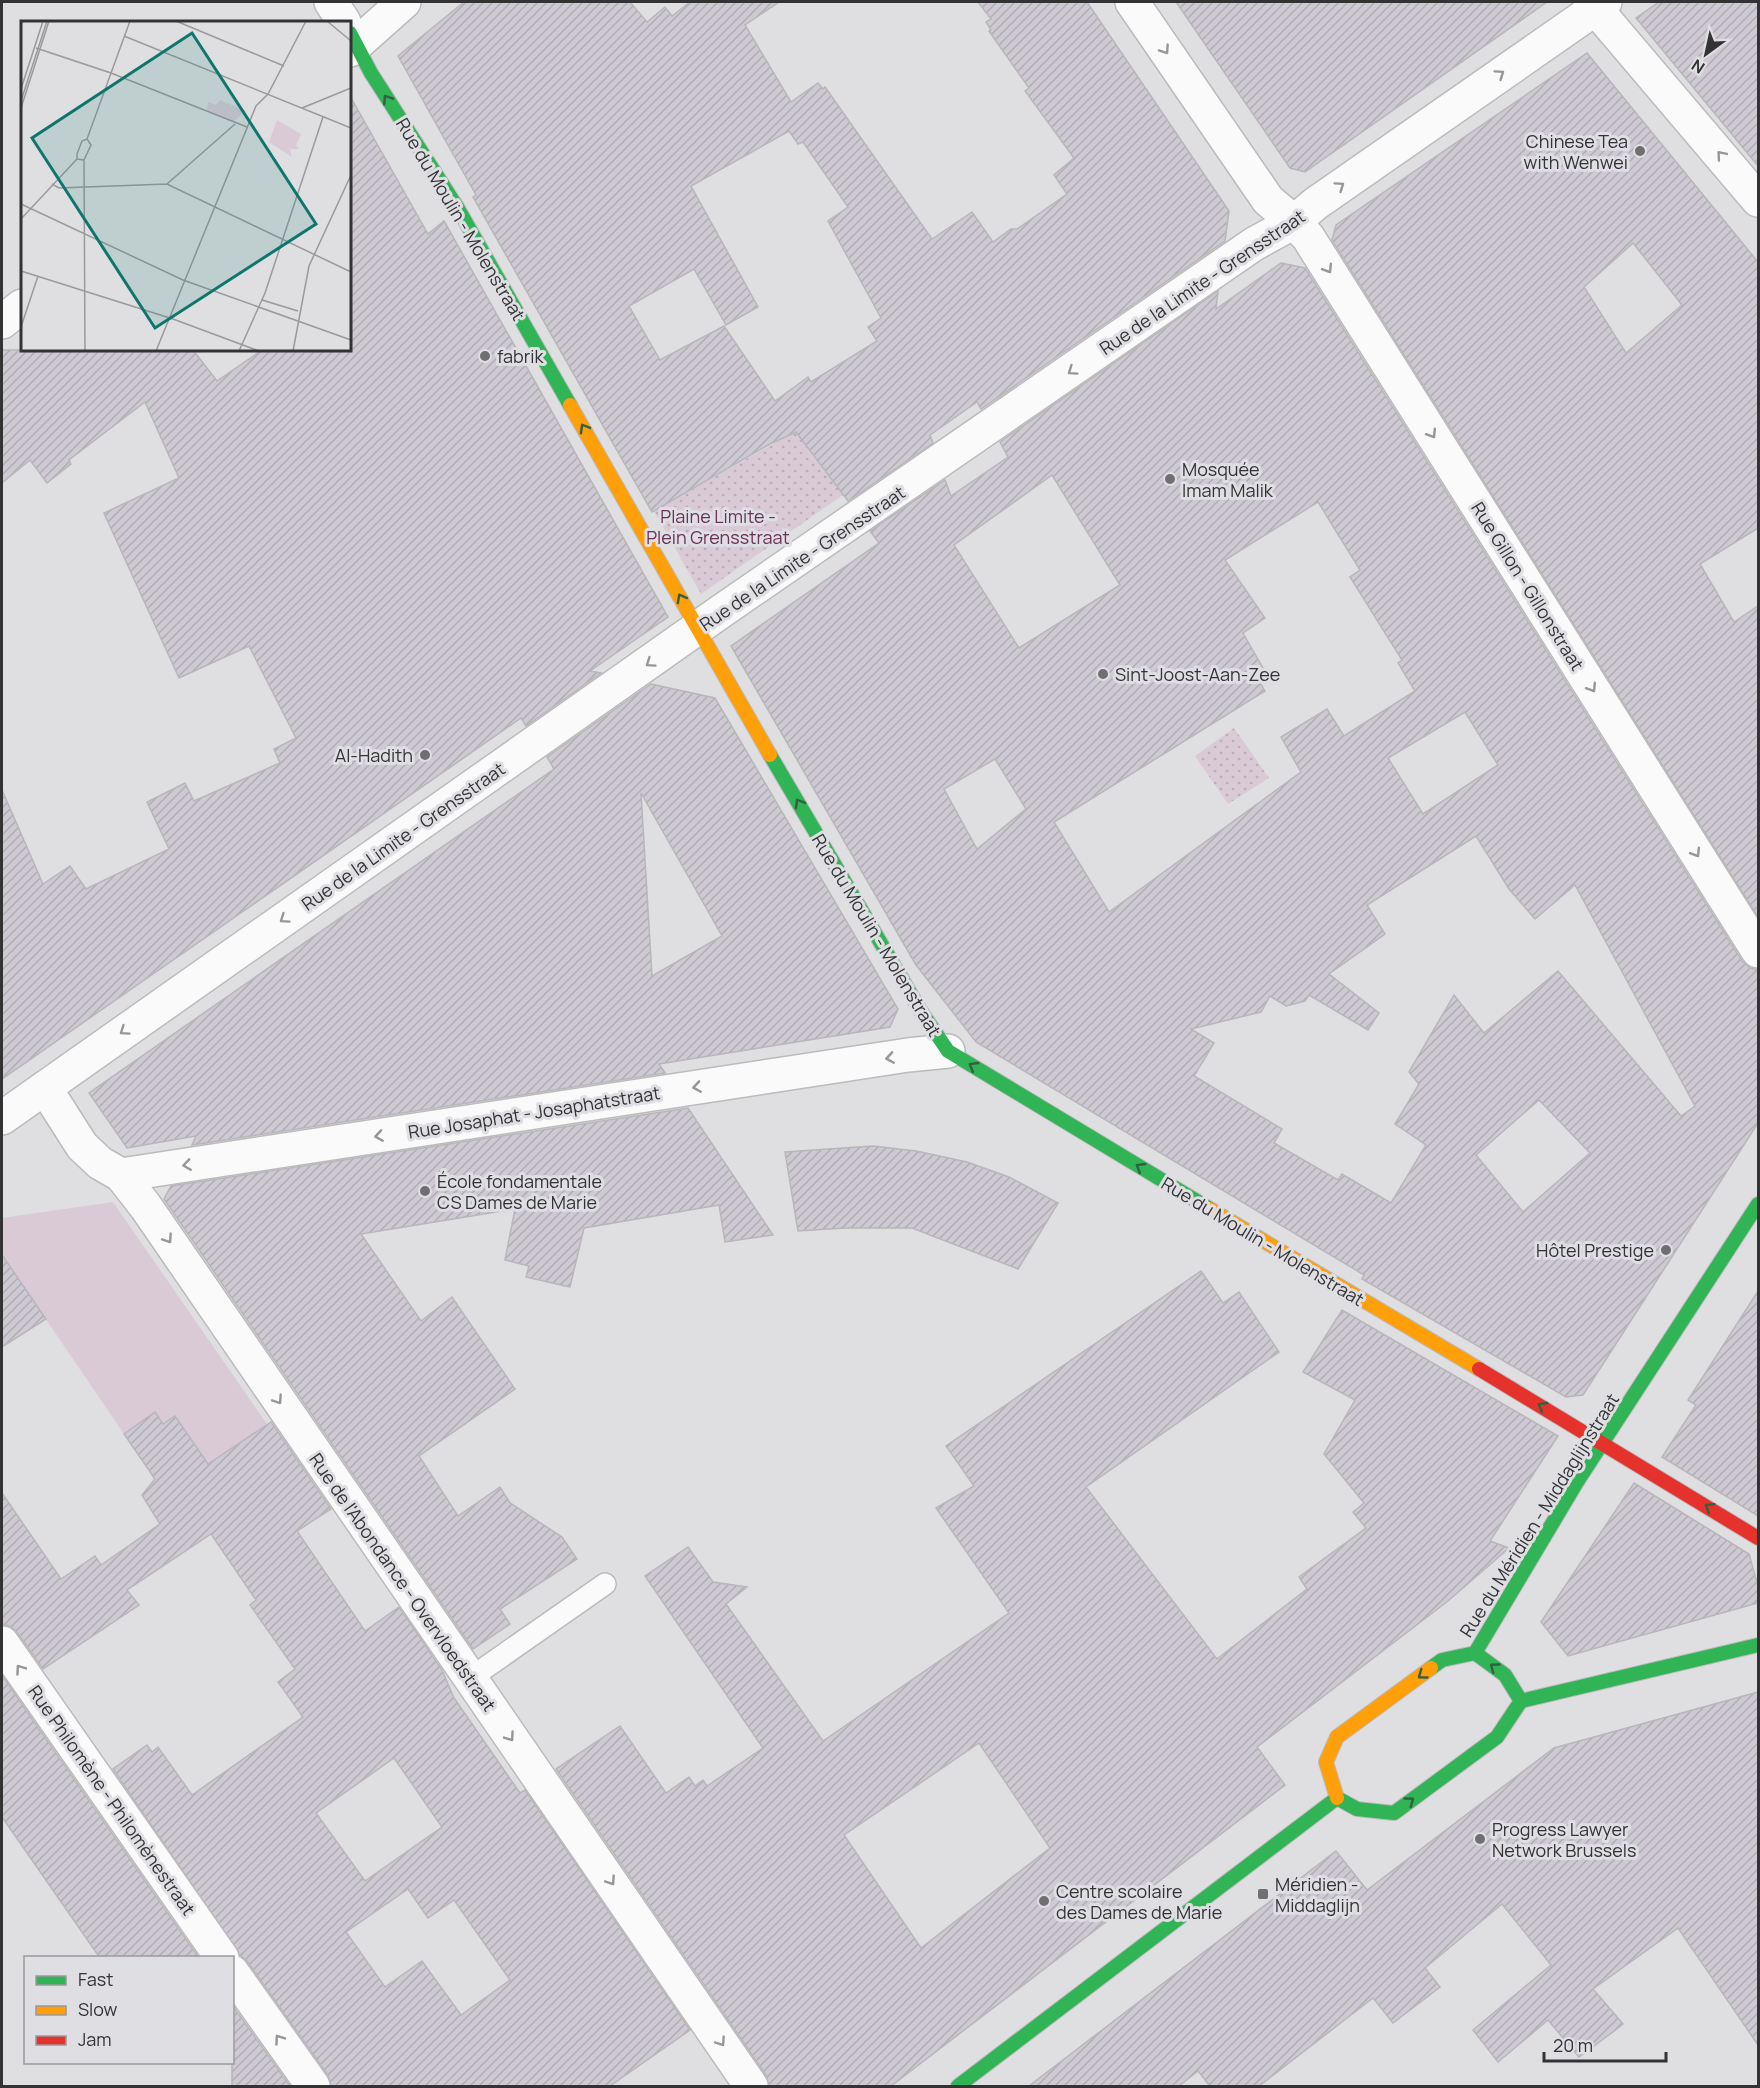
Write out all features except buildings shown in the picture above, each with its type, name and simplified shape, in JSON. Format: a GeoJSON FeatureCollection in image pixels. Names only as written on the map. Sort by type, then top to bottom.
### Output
{"type":"FeatureCollection","features":[{"type":"Feature","properties":{"kind":"street","name":"Rue du Moulin - Molenstraat"},"geometry":{"type":"LineString","coordinates":[[331,2],[341,21]]}},
{"type":"Feature","properties":{"kind":"street"},"geometry":{"type":"LineString","coordinates":[[351,36],[404,2]]}},
{"type":"Feature","properties":{"kind":"street","name":"Rue Gillon - Gillonstraat"},"geometry":{"type":"LineString","coordinates":[[1132,2],[1268,200],[1308,237],[1758,951]]}},
{"type":"Feature","properties":{"kind":"street"},"geometry":{"type":"LineString","coordinates":[[1597,4],[1758,200]]}},
{"type":"Feature","properties":{"kind":"street","name":"Rue de la Limite - Grensstraat"},"geometry":{"type":"LineString","coordinates":[[2,1118],[698,629],[1254,244],[1294,222],[1315,204],[1597,4]]}},
{"type":"Feature","properties":{"kind":"street","name":"Rue du Moulin - Molenstraat"},"geometry":{"type":"LineString","coordinates":[[351,39],[457,207],[698,629],[916,1003],[948,1051],[1327,1280],[1604,1442],[1758,1538]]}},
{"type":"Feature","properties":{"kind":"street"},"geometry":{"type":"LineString","coordinates":[[2,322],[21,307]]}},
{"type":"Feature","properties":{"kind":"street","name":"Rue Josaphat - Josaphatstraat"},"geometry":{"type":"LineString","coordinates":[[121,1175],[908,1055],[948,1051]]}},
{"type":"Feature","properties":{"kind":"street","name":"Rue de l'Abondance - Overvloedstraat"},"geometry":{"type":"LineString","coordinates":[[45,1088],[82,1146],[100,1163],[121,1175],[146,1207],[751,2086]]}},
{"type":"Feature","properties":{"kind":"street","name":"Rue du Méridien - Middaglijnstraat"},"geometry":{"type":"LineString","coordinates":[[1337,1798],[1326,1762],[1337,1737],[1442,1660],[1475,1653],[1505,1599],[1758,1204]]}},
{"type":"Feature","properties":{"kind":"street","name":"Rue Philomène - Philomènestraat"},"geometry":{"type":"LineString","coordinates":[[2,1643],[221,1956]]}},
{"type":"Feature","properties":{"kind":"street"},"geometry":{"type":"LineString","coordinates":[[958,2086],[1337,1798],[1357,1809],[1394,1813],[1497,1737],[1521,1701],[1758,1645]]}},
{"type":"Feature","properties":{"kind":"street"},"geometry":{"type":"LineString","coordinates":[[1475,1653],[1505,1675],[1521,1701]]}},
{"type":"Feature","properties":{"kind":"street"},"geometry":{"type":"LineString","coordinates":[[234,1975],[313,2086]]}},
{"type":"Feature","properties":{"kind":"lane"},"geometry":{"type":"LineString","coordinates":[[469,1679],[604,1584]]}},
{"type":"Feature","properties":{"kind":"green space","name":"Plaine Limite - Plein Grensstraat"},"geometry":{"type":"Polygon","coordinates":[[[796,431],[843,495],[701,594],[654,511],[796,431]]]}},
{"type":"Feature","properties":{"kind":"green space"},"geometry":{"type":"Polygon","coordinates":[[[1234,728],[1269,778],[1228,804],[1195,756],[1234,728]]]}},
{"type":"Feature","properties":{"kind":"green space"},"geometry":{"type":"Polygon","coordinates":[[[113,1202],[267,1424],[229,1450],[220,1482],[175,1417],[163,1424],[154,1413],[124,1434],[2,1255],[2,1218],[113,1202]]]}},
{"type":"Feature","properties":{"kind":"traffic: fast"},"geometry":{"type":"LineString","coordinates":[[351,35],[371,73],[457,207],[570,405]]}},
{"type":"Feature","properties":{"kind":"traffic: fast"},"geometry":{"type":"LineString","coordinates":[[770,755],[922,1013],[948,1051],[1210,1209]]}},
{"type":"Feature","properties":{"kind":"traffic: fast"},"geometry":{"type":"LineString","coordinates":[[1431,1668],[1442,1660],[1475,1653],[1577,1482],[1758,1204]]}},
{"type":"Feature","properties":{"kind":"traffic: fast"},"geometry":{"type":"LineString","coordinates":[[1521,1701],[1758,1645]]}},
{"type":"Feature","properties":{"kind":"traffic: fast"},"geometry":{"type":"LineString","coordinates":[[1337,1798],[1357,1809],[1394,1813],[1497,1737],[1521,1701],[1505,1675],[1475,1653]]}},
{"type":"Feature","properties":{"kind":"traffic: fast"},"geometry":{"type":"LineString","coordinates":[[958,2086],[1337,1798]]}},
{"type":"Feature","properties":{"kind":"traffic: slow"},"geometry":{"type":"LineString","coordinates":[[570,405],[770,755]]}},
{"type":"Feature","properties":{"kind":"traffic: slow"},"geometry":{"type":"LineString","coordinates":[[1210,1209],[1479,1369]]}},
{"type":"Feature","properties":{"kind":"traffic: slow"},"geometry":{"type":"LineString","coordinates":[[1337,1798],[1326,1762],[1337,1737],[1431,1668]]}},
{"type":"Feature","properties":{"kind":"traffic: jam"},"geometry":{"type":"LineString","coordinates":[[1479,1369],[1758,1538]]}},
{"type":"Feature","properties":{"kind":"place","name":"Chinese Tea with Wenwei"},"geometry":{"type":"Point","coordinates":[1640,151]}},
{"type":"Feature","properties":{"kind":"place","name":"fabrik"},"geometry":{"type":"Point","coordinates":[485,356]}},
{"type":"Feature","properties":{"kind":"place","name":"Mosquée Imam Malik"},"geometry":{"type":"Point","coordinates":[1170,479]}},
{"type":"Feature","properties":{"kind":"place","name":"Sint-Joost-Aan-Zee"},"geometry":{"type":"Point","coordinates":[1103,674]}},
{"type":"Feature","properties":{"kind":"place","name":"Al-Hadith"},"geometry":{"type":"Point","coordinates":[425,755]}},
{"type":"Feature","properties":{"kind":"place","name":"École fondamentale CS Dames de Marie"},"geometry":{"type":"Point","coordinates":[425,1191]}},
{"type":"Feature","properties":{"kind":"place","name":"Hôtel Prestige"},"geometry":{"type":"Point","coordinates":[1666,1250]}},
{"type":"Feature","properties":{"kind":"place","name":"Progress Lawyer Network Brussels"},"geometry":{"type":"Point","coordinates":[1480,1839]}},
{"type":"Feature","properties":{"kind":"place","name":"Méridien - Middaglijn"},"geometry":{"type":"Point","coordinates":[1263,1894]}},
{"type":"Feature","properties":{"kind":"place","name":"Centre scolaire des Dames de Marie"},"geometry":{"type":"Point","coordinates":[1044,1901]}}]}
